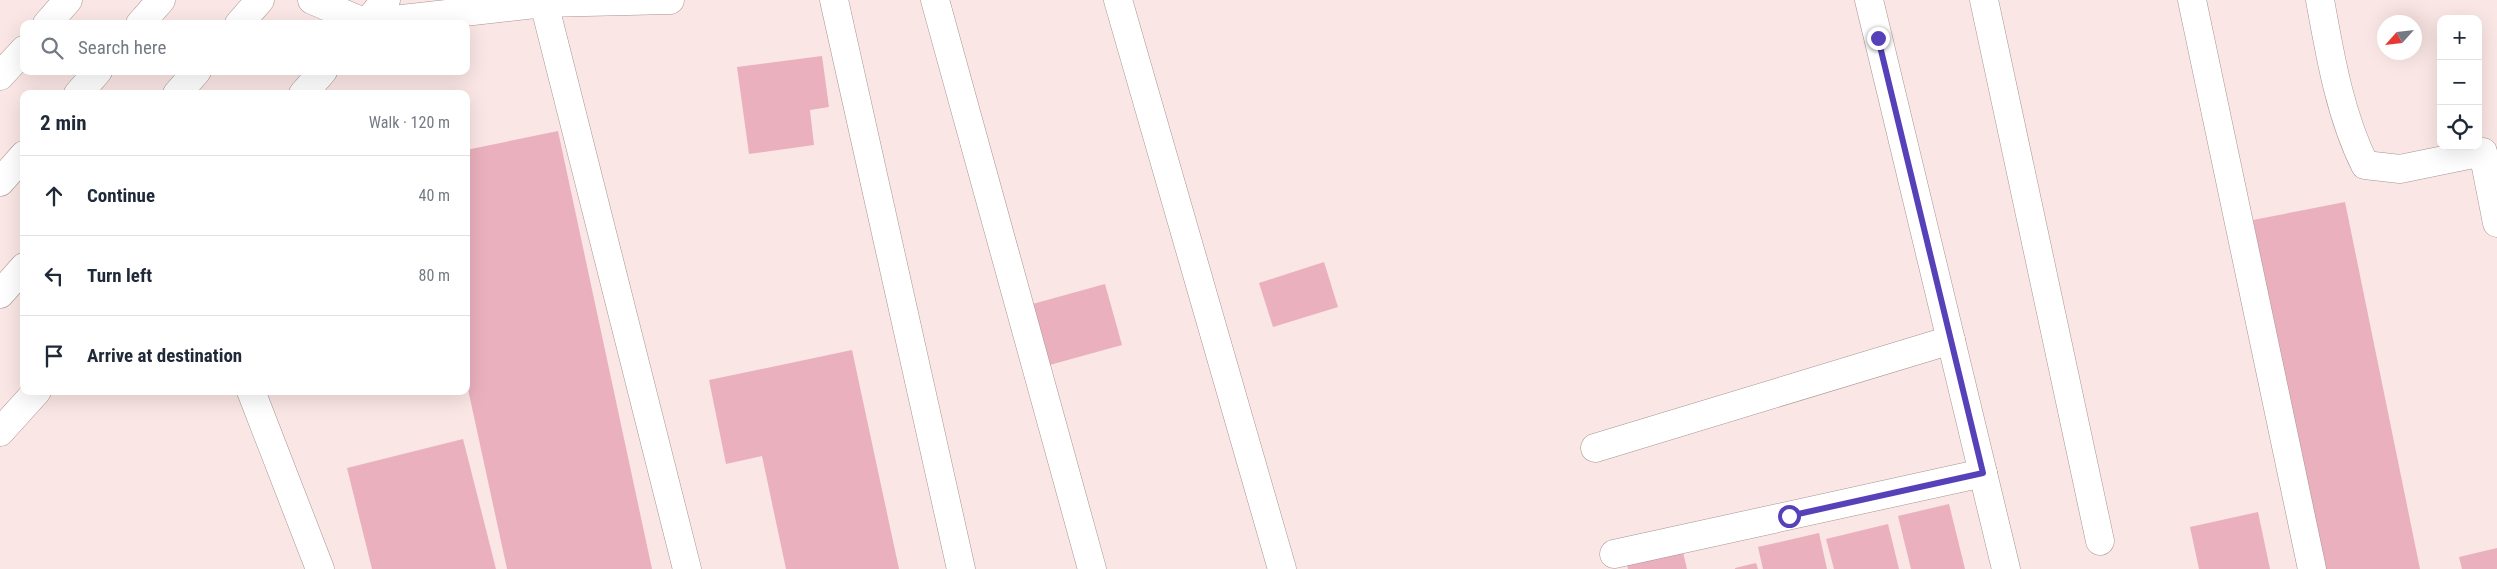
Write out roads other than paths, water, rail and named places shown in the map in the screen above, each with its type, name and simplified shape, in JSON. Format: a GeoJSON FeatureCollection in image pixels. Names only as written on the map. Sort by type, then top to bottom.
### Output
{"type":"FeatureCollection","features":[{"type":"Feature","properties":{"kind":"main road"},"geometry":{"type":"LineString","coordinates":[[50,20],[68,0]]}},
{"type":"Feature","properties":{"kind":"main road"},"geometry":{"type":"LineString","coordinates":[[144,20],[161,0]]}},
{"type":"Feature","properties":{"kind":"main road"},"geometry":{"type":"LineString","coordinates":[[243,20],[260,0]]}},
{"type":"Feature","properties":{"kind":"main road"},"geometry":{"type":"LineString","coordinates":[[312,0],[358,20]]}},
{"type":"Feature","properties":{"kind":"main road"},"geometry":{"type":"LineString","coordinates":[[368,20],[386,0]]}},
{"type":"Feature","properties":{"kind":"main road"},"geometry":{"type":"LineString","coordinates":[[392,20],[544,3],[670,0]]}},
{"type":"Feature","properties":{"kind":"main road"},"geometry":{"type":"LineString","coordinates":[[834,0],[961,569]]}},
{"type":"Feature","properties":{"kind":"main road"},"geometry":{"type":"LineString","coordinates":[[935,0],[1092,569]]}},
{"type":"Feature","properties":{"kind":"main road"},"geometry":{"type":"LineString","coordinates":[[1118,0],[1282,569]]}},
{"type":"Feature","properties":{"kind":"main road"},"geometry":{"type":"LineString","coordinates":[[1869,0],[2006,569]]}},
{"type":"Feature","properties":{"kind":"main road"},"geometry":{"type":"LineString","coordinates":[[1984,0],[2100,541]]}},
{"type":"Feature","properties":{"kind":"main road"},"geometry":{"type":"LineString","coordinates":[[2192,0],[2312,569]]}},
{"type":"Feature","properties":{"kind":"main road"},"geometry":{"type":"LineString","coordinates":[[2320,0],[2330,54],[2353,141],[2366,165],[2400,169],[2483,152],[2497,223]]}},
{"type":"Feature","properties":{"kind":"main road"},"geometry":{"type":"LineString","coordinates":[[544,3],[686,569]]}},
{"type":"Feature","properties":{"kind":"main road"},"geometry":{"type":"LineString","coordinates":[[0,76],[20,54]]}},
{"type":"Feature","properties":{"kind":"main road"},"geometry":{"type":"LineString","coordinates":[[81,90],[95,75]]}},
{"type":"Feature","properties":{"kind":"main road"},"geometry":{"type":"LineString","coordinates":[[180,90],[194,75]]}},
{"type":"Feature","properties":{"kind":"main road"},"geometry":{"type":"LineString","coordinates":[[306,90],[319,75]]}},
{"type":"Feature","properties":{"kind":"main road"},"geometry":{"type":"LineString","coordinates":[[0,182],[20,160]]}},
{"type":"Feature","properties":{"kind":"main road"},"geometry":{"type":"LineString","coordinates":[[0,294],[20,272]]}},
{"type":"Feature","properties":{"kind":"main road"},"geometry":{"type":"LineString","coordinates":[[1595,448],[1951,340]]}},
{"type":"Feature","properties":{"kind":"main road"},"geometry":{"type":"LineString","coordinates":[[0,432],[33,395]]}},
{"type":"Feature","properties":{"kind":"main road"},"geometry":{"type":"LineString","coordinates":[[253,395],[320,569]]}},
{"type":"Feature","properties":{"kind":"main road"},"geometry":{"type":"LineString","coordinates":[[1614,554],[1983,473]]}}]}
